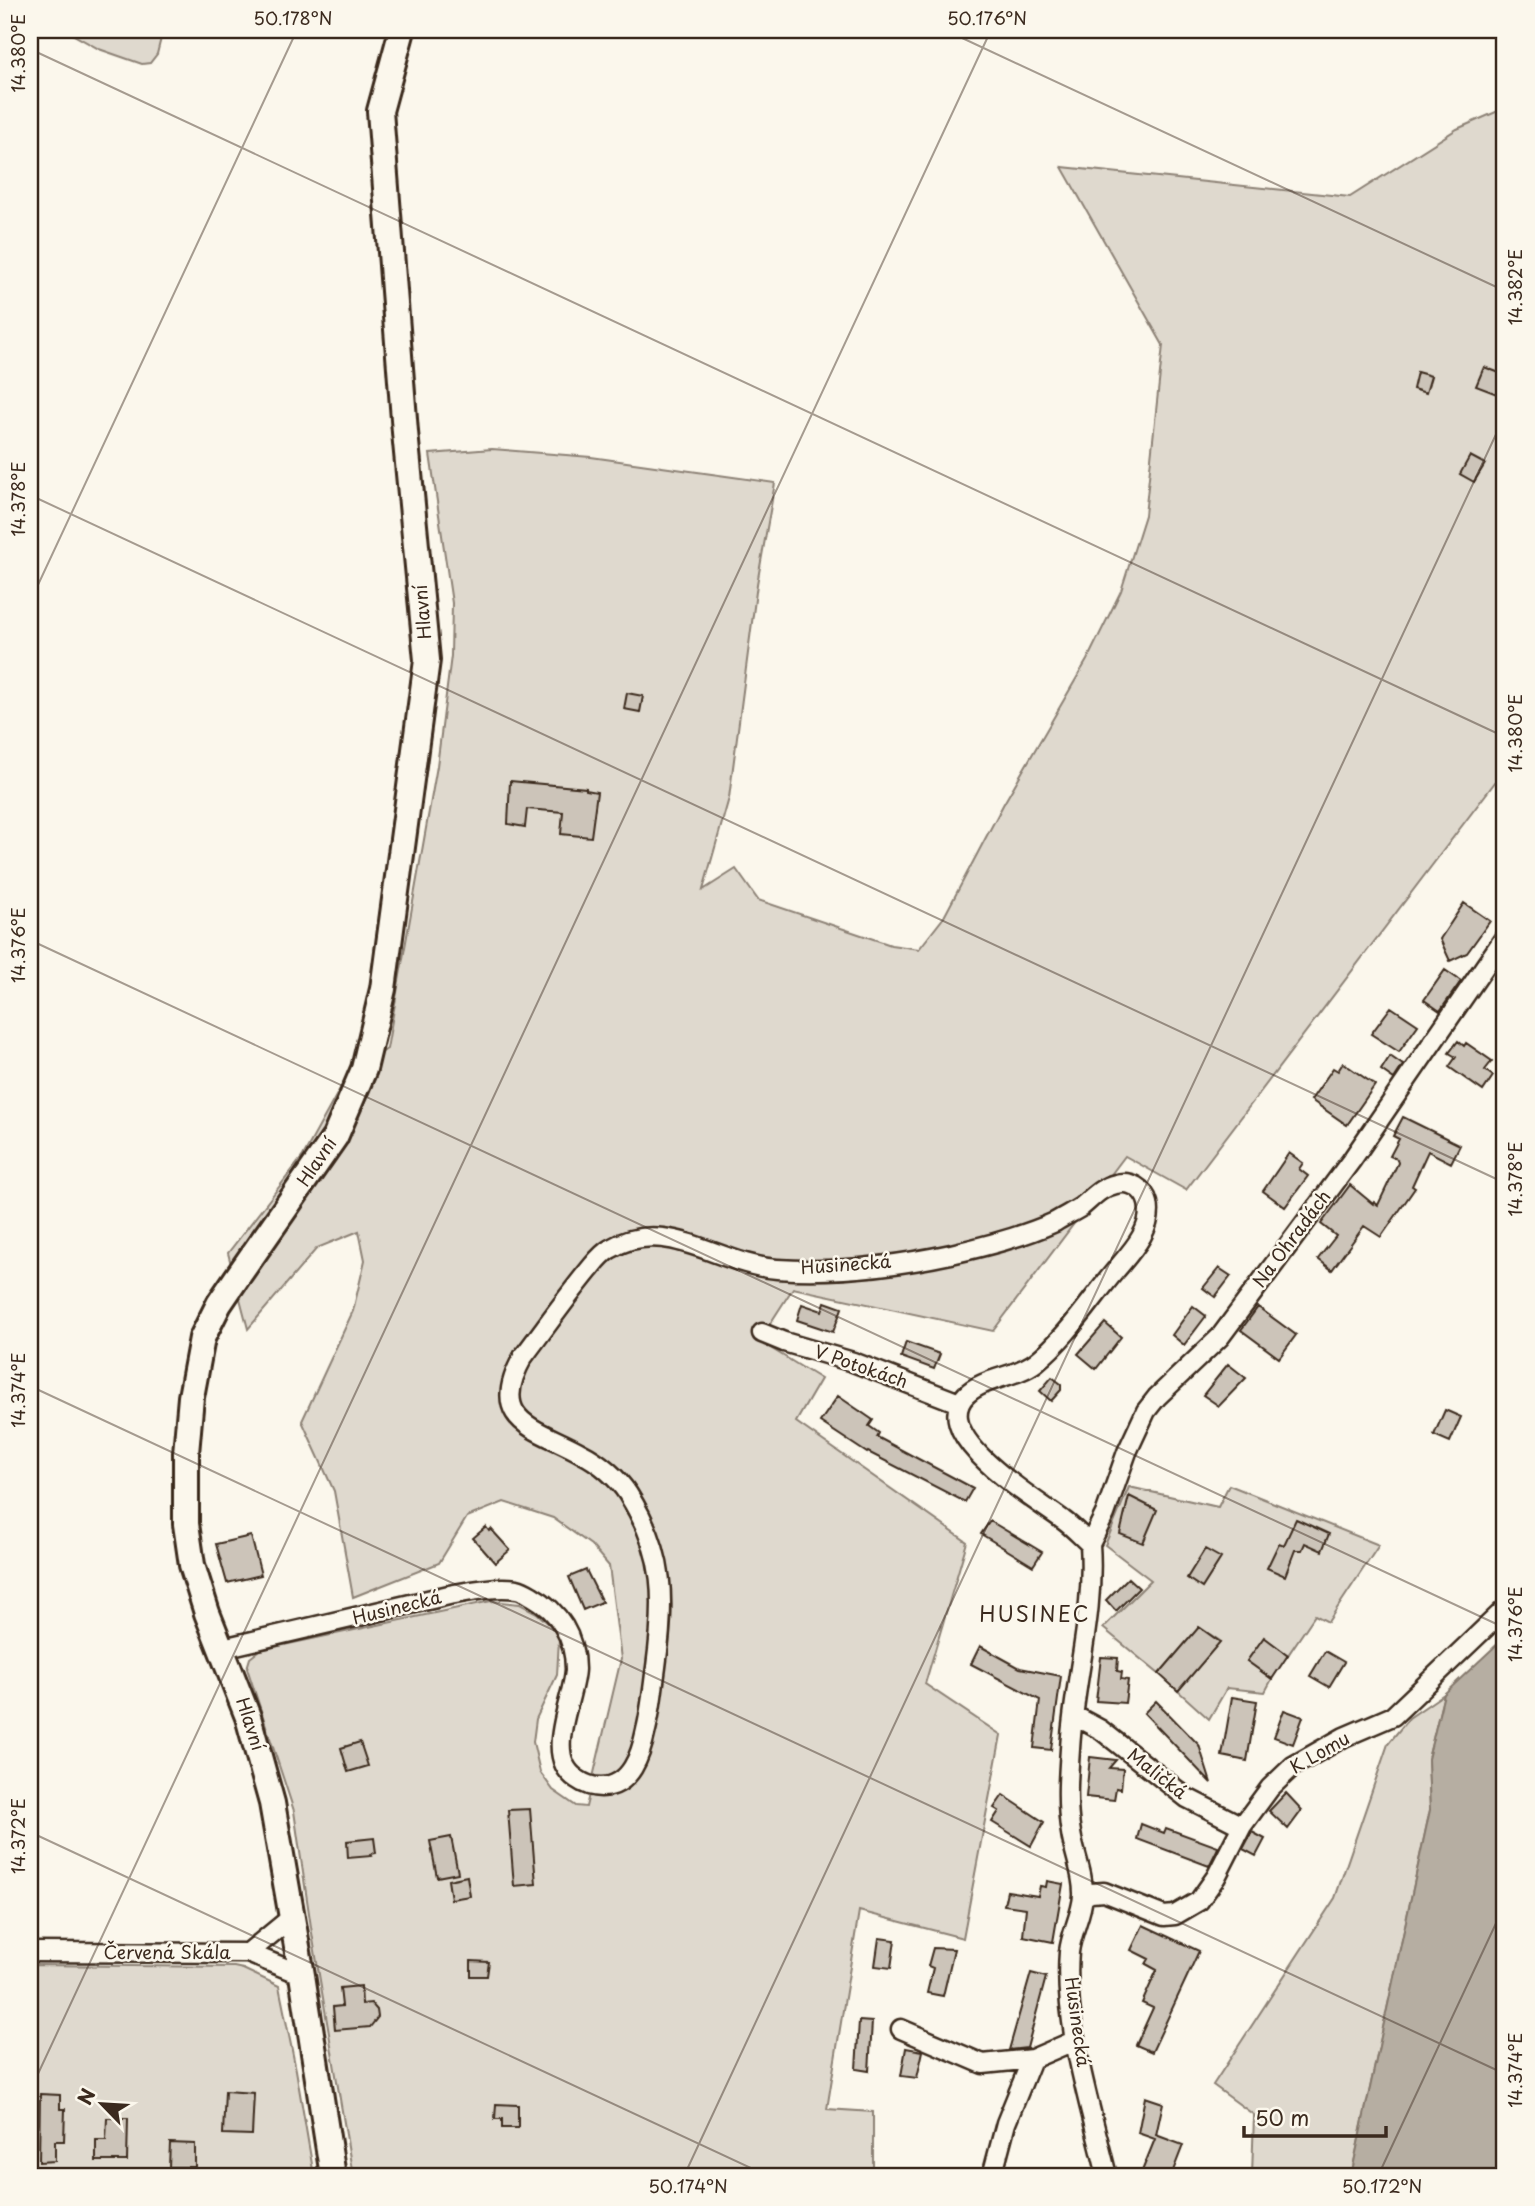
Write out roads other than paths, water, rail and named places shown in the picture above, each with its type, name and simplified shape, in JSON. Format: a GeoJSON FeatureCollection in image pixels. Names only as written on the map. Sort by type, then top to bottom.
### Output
{"type":"FeatureCollection","features":[{"type":"Feature","properties":{"kind":"street","name":"Hlavní"},"geometry":{"type":"LineString","coordinates":[[333,2176],[272,1803],[263,1766],[192,1565],[186,1524],[186,1454],[199,1348],[219,1304],[335,1137],[364,1069],[383,989],[428,660],[405,432],[380,111],[402,30]]}},
{"type":"Feature","properties":{"kind":"street","name":"Na Ohradách"},"geometry":{"type":"LineString","coordinates":[[1090,1544],[1105,1514],[1127,1452],[1146,1411],[1157,1397],[1220,1337],[1351,1161],[1505,937]]}},
{"type":"Feature","properties":{"kind":"street","name":"Husinecká"},"geometry":{"type":"LineString","coordinates":[[223,1648],[449,1595],[484,1589],[520,1590],[547,1604],[565,1625],[573,1648],[575,1671],[561,1733],[560,1749],[564,1762],[572,1776],[584,1783],[611,1787],[624,1779],[634,1766],[649,1718],[662,1619],[659,1563],[648,1531],[628,1492],[605,1468],[581,1452],[531,1429],[520,1419],[510,1395],[512,1376],[523,1357],[605,1251],[635,1237],[654,1235],[670,1237],[739,1262],[775,1269],[812,1270],[873,1266],[950,1254],[1021,1236],[1054,1222],[1079,1208],[1099,1191],[1115,1184],[1137,1186],[1149,1205],[1147,1223],[1138,1243],[1054,1345],[1034,1363],[1016,1373],[978,1386],[959,1403]]}},
{"type":"Feature","properties":{"kind":"street","name":"V Potokách"},"geometry":{"type":"LineString","coordinates":[[762,1333],[853,1362],[959,1403]]}},
{"type":"Feature","properties":{"kind":"street"},"geometry":{"type":"LineString","coordinates":[[959,1403],[957,1417],[961,1431],[970,1445],[986,1461],[1038,1503],[1064,1520],[1090,1544]]}},
{"type":"Feature","properties":{"kind":"street","name":"Husinecká"},"geometry":{"type":"LineString","coordinates":[[1090,1544],[1091,1598],[1070,1744],[1067,1805],[1071,1836],[1081,1871],[1083,1897],[1069,1951],[1069,1987],[1076,2040],[1107,2176]]}},
{"type":"Feature","properties":{"kind":"street","name":"K Lomu"},"geometry":{"type":"LineString","coordinates":[[1083,1897],[1104,1892],[1164,1916],[1175,1915],[1199,1901],[1216,1877],[1242,1826],[1270,1788],[1293,1766],[1344,1737],[1393,1716],[1505,1609]]}},
{"type":"Feature","properties":{"kind":"street","name":"Maličká"},"geometry":{"type":"LineString","coordinates":[[1074,1716],[1101,1730],[1187,1798],[1242,1826]]}},
{"type":"Feature","properties":{"kind":"street","name":"Červená Skála"},"geometry":{"type":"LineString","coordinates":[[30,1952],[248,1952],[292,1917]]}},
{"type":"Feature","properties":{"kind":"street"},"geometry":{"type":"LineString","coordinates":[[248,1952],[302,1975]]}},
{"type":"Feature","properties":{"kind":"street"},"geometry":{"type":"LineString","coordinates":[[901,2029],[984,2064],[1032,2059],[1076,2040]]}},
{"type":"Feature","properties":{"kind":"street"},"geometry":{"type":"LineString","coordinates":[[992,2176],[1006,2123],[1032,2059]]}},
{"type":"Feature","properties":{"kind":"district","name":"HUSINEC"},"geometry":{"type":"Point","coordinates":[1035,1615]}}]}
